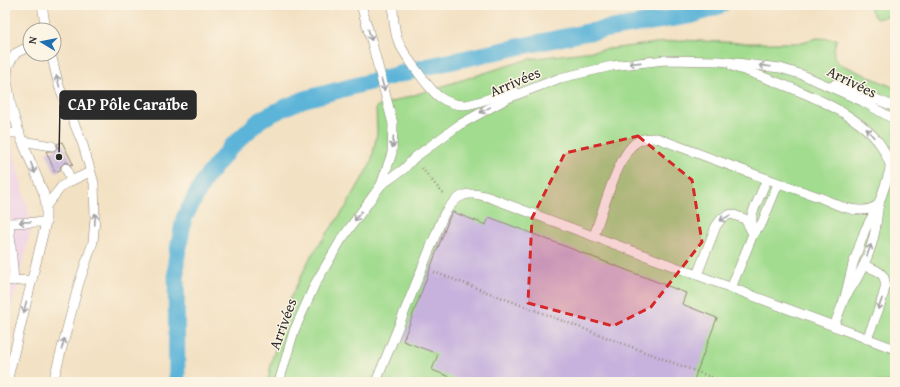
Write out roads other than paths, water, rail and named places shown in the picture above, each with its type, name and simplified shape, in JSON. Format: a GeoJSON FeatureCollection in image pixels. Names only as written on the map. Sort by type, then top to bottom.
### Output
{"type":"FeatureCollection","features":[{"type":"Feature","properties":{"kind":"lane"},"geometry":{"type":"LineString","coordinates":[[42,5],[43,22]]}},
{"type":"Feature","properties":{"kind":"lane"},"geometry":{"type":"LineString","coordinates":[[361,5],[379,66],[393,124],[392,153],[381,185]]}},
{"type":"Feature","properties":{"kind":"lane"},"geometry":{"type":"LineString","coordinates":[[393,5],[394,23],[398,40],[409,60],[438,96],[449,102],[464,105],[487,100],[509,91],[560,78]]}},
{"type":"Feature","properties":{"kind":"lane"},"geometry":{"type":"LineString","coordinates":[[7,376],[46,222],[44,194],[21,137],[12,110],[7,80],[6,65],[16,53],[22,50]]}},
{"type":"Feature","properties":{"kind":"lane","name":"Arrivées"},"geometry":{"type":"LineString","coordinates":[[279,382],[294,331],[315,284],[341,240],[381,185],[404,168],[414,158],[459,125],[508,98],[560,78],[612,66],[665,60],[719,62],[780,68],[803,75],[862,101],[895,120]]}},
{"type":"Feature","properties":{"kind":"lane"},"geometry":{"type":"LineString","coordinates":[[53,62],[59,86],[83,145],[94,183],[96,218],[93,242],[79,283],[53,382]]}},
{"type":"Feature","properties":{"kind":"lane"},"geometry":{"type":"LineString","coordinates":[[719,62],[788,86],[829,104],[864,127],[883,148],[892,167],[879,204],[865,230],[852,264],[845,297],[834,326]]}},
{"type":"Feature","properties":{"kind":"lane"},"geometry":{"type":"LineString","coordinates":[[803,75],[852,89],[895,106]]}},
{"type":"Feature","properties":{"kind":"lane"},"geometry":{"type":"LineString","coordinates":[[5,133],[52,146]]}},
{"type":"Feature","properties":{"kind":"lane"},"geometry":{"type":"LineString","coordinates":[[594,236],[610,190],[627,152],[638,141],[648,138],[658,138],[778,184],[818,196],[846,208],[861,210],[871,209],[879,204]]}},
{"type":"Feature","properties":{"kind":"lane"},"geometry":{"type":"LineString","coordinates":[[66,168],[71,181]]}},
{"type":"Feature","properties":{"kind":"lane"},"geometry":{"type":"LineString","coordinates":[[46,206],[62,186],[90,172]]}},
{"type":"Feature","properties":{"kind":"lane"},"geometry":{"type":"LineString","coordinates":[[753,234],[752,214],[767,179]]}},
{"type":"Feature","properties":{"kind":"lane"},"geometry":{"type":"LineString","coordinates":[[731,288],[753,234],[762,223],[778,184]]}},
{"type":"Feature","properties":{"kind":"lane"},"geometry":{"type":"LineString","coordinates":[[376,382],[444,214],[451,204],[466,194],[477,193],[895,349]]}},
{"type":"Feature","properties":{"kind":"lane"},"geometry":{"type":"LineString","coordinates":[[845,297],[853,287],[863,266],[875,232],[879,204]]}},
{"type":"Feature","properties":{"kind":"lane"},"geometry":{"type":"LineString","coordinates":[[697,275],[716,226],[722,218],[731,214],[745,219],[753,234]]}},
{"type":"Feature","properties":{"kind":"lane"},"geometry":{"type":"LineString","coordinates":[[32,280],[10,281],[7,223],[46,222]]}},
{"type":"Feature","properties":{"kind":"lane"},"geometry":{"type":"LineString","coordinates":[[863,266],[879,272],[886,282],[883,296],[867,339]]}},
{"type":"Feature","properties":{"kind":"waterway"},"geometry":{"type":"LineString","coordinates":[[177,382],[176,261],[184,218],[205,179],[230,148],[261,119],[305,99],[430,66],[583,33],[693,15],[721,5]]}},
{"type":"Feature","properties":{"kind":"place","name":"CAP Pôle Caraïbe"},"geometry":{"type":"Point","coordinates":[59,157]}}]}
